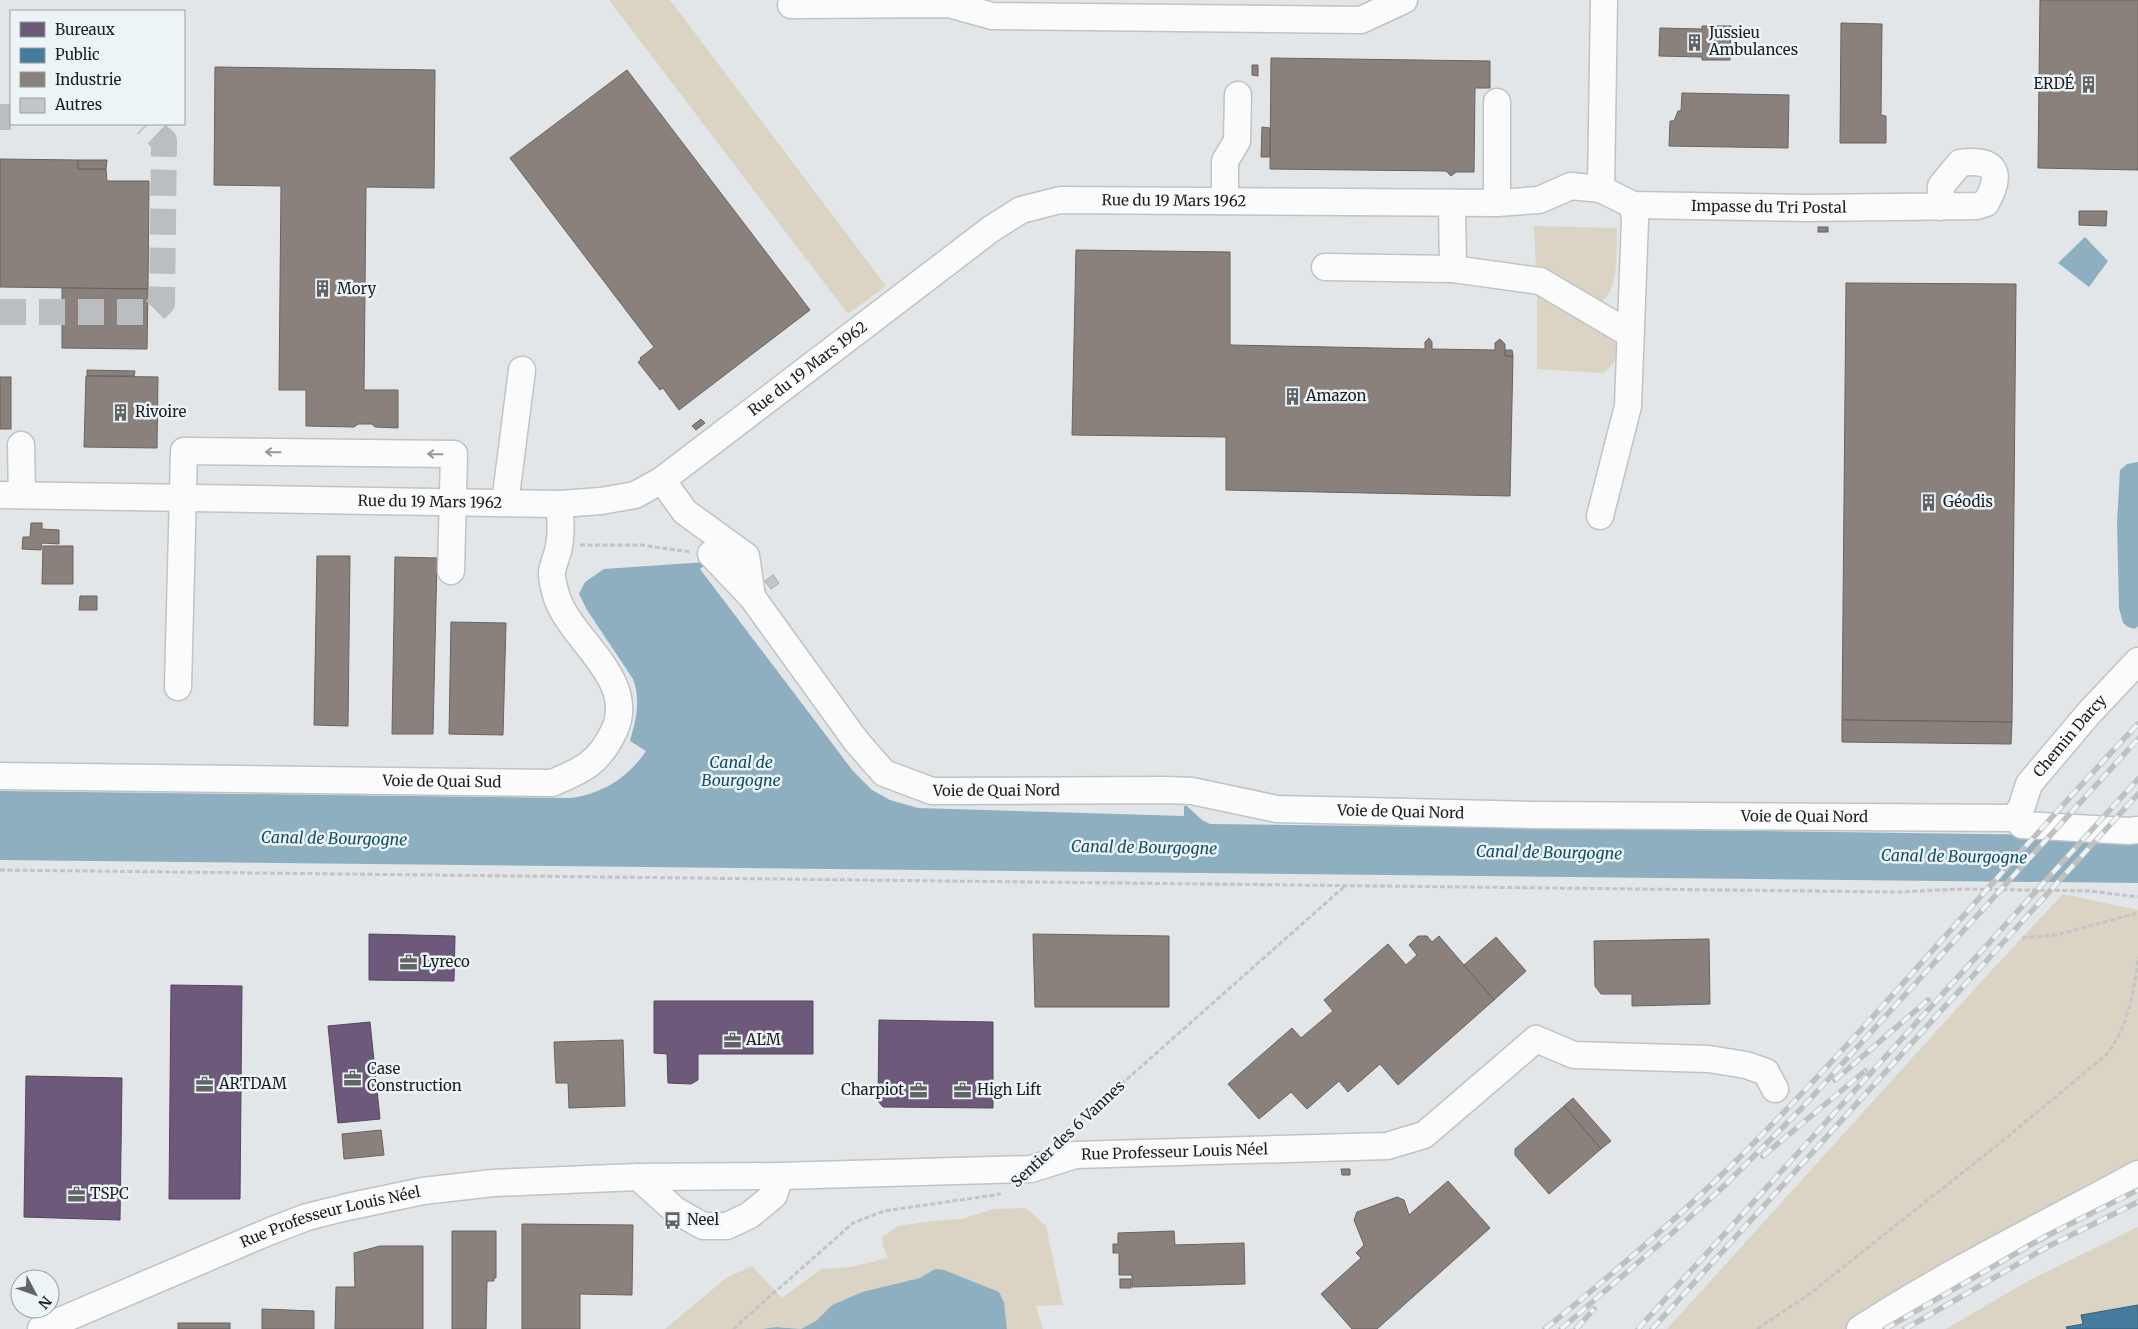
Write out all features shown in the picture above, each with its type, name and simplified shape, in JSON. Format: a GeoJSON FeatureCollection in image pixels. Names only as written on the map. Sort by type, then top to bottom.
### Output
{"type":"FeatureCollection","features":[{"type":"Feature","properties":{"kind":"street"},"geometry":{"type":"LineString","coordinates":[[791,5],[949,4],[992,16],[1361,20],[1404,0]]}},
{"type":"Feature","properties":{"kind":"street"},"geometry":{"type":"LineString","coordinates":[[1601,189],[1604,0]]}},
{"type":"Feature","properties":{"kind":"street"},"geometry":{"type":"LineString","coordinates":[[1226,201],[1225,161],[1237,142],[1238,95]]}},
{"type":"Feature","properties":{"kind":"street"},"geometry":{"type":"LineString","coordinates":[[1497,102],[1497,203]]}},
{"type":"Feature","properties":{"kind":"street","name":"Rue du 19 Mars 1962"},"geometry":{"type":"LineString","coordinates":[[11,495],[560,504],[601,502],[635,495],[662,480],[991,229],[1021,210],[1060,200],[1497,203],[1539,200],[1571,186],[1601,189]]}},
{"type":"Feature","properties":{"kind":"street","name":"Impasse du Tri Postal"},"geometry":{"type":"LineString","coordinates":[[1601,189],[1633,204],[1806,208],[1940,207]]}},
{"type":"Feature","properties":{"kind":"street"},"geometry":{"type":"LineString","coordinates":[[1452,204],[1453,269]]}},
{"type":"Feature","properties":{"kind":"street"},"geometry":{"type":"LineString","coordinates":[[1600,516],[1628,406],[1633,204]]}},
{"type":"Feature","properties":{"kind":"street"},"geometry":{"type":"LineString","coordinates":[[1325,267],[1453,269],[1540,281],[1630,334]]}},
{"type":"Feature","properties":{"kind":"street"},"geometry":{"type":"LineString","coordinates":[[506,503],[522,370]]}},
{"type":"Feature","properties":{"kind":"street"},"geometry":{"type":"LineString","coordinates":[[11,495],[21,445]]}},
{"type":"Feature","properties":{"kind":"street"},"geometry":{"type":"LineString","coordinates":[[178,687],[184,451],[454,454],[451,571]]}},
{"type":"Feature","properties":{"kind":"street","name":"Voie de Quai Nord"},"geometry":{"type":"LineString","coordinates":[[662,480],[685,512],[746,556],[752,597]]}},
{"type":"Feature","properties":{"kind":"street","name":"Voie de Quai Sud"},"geometry":{"type":"LineString","coordinates":[[0,776],[552,783],[584,769],[605,750],[619,721],[618,694],[608,674],[571,622],[558,599],[551,573],[560,545],[560,504]]}},
{"type":"Feature","properties":{"kind":"street","name":"Voie de Quai Nord"},"geometry":{"type":"LineString","coordinates":[[711,554],[752,597],[856,741],[884,773],[932,791],[1165,790],[1192,791],[1277,809],[1533,815],[2014,818],[2022,825],[2138,830]]}},
{"type":"Feature","properties":{"kind":"street","name":"Chemin Darcy"},"geometry":{"type":"LineString","coordinates":[[2014,818],[2022,806],[2029,784],[2089,713],[2138,661]]}},
{"type":"Feature","properties":{"kind":"street","name":"Rue Professeur Louis Néel"},"geometry":{"type":"LineString","coordinates":[[41,1329],[268,1232],[307,1218],[347,1207],[423,1191],[494,1183],[638,1177],[780,1176],[1032,1169],[1075,1155],[1387,1146],[1424,1135],[1536,1039],[1574,1055],[1709,1059],[1746,1065],[1766,1072],[1775,1089]]}},
{"type":"Feature","properties":{"kind":"street"},"geometry":{"type":"LineString","coordinates":[[1860,1329],[1898,1304],[1988,1253],[2138,1174]]}},
{"type":"Feature","properties":{"kind":"street"},"geometry":{"type":"LineString","coordinates":[[638,1177],[675,1210],[703,1226],[727,1226],[750,1215],[774,1195],[780,1176]]}},
{"type":"Feature","properties":{"kind":"path"},"geometry":{"type":"LineString","coordinates":[[560,545],[641,545],[711,554]]}},
{"type":"Feature","properties":{"kind":"path"},"geometry":{"type":"LineString","coordinates":[[0,870],[1897,892],[1972,889],[2090,891],[2138,897]]}},
{"type":"Feature","properties":{"kind":"path","name":"Sentier des 6 Vannes"},"geometry":{"type":"LineString","coordinates":[[1062,1136],[1345,886]]}},
{"type":"Feature","properties":{"kind":"path"},"geometry":{"type":"LineString","coordinates":[[2022,938],[2056,936],[2138,913]]}},
{"type":"Feature","properties":{"kind":"path"},"geometry":{"type":"LineString","coordinates":[[1757,1329],[1808,1295],[2006,1138],[2107,1054],[2119,1037],[2132,993],[2138,958]]}},
{"type":"Feature","properties":{"kind":"path","name":"Sentier des 6 Vannes"},"geometry":{"type":"LineString","coordinates":[[733,1329],[853,1223],[884,1211],[997,1196],[1004,1192]]}},
{"type":"Feature","properties":{"kind":"shaded area"},"geometry":{"type":"Polygon","coordinates":[[[609,0],[670,0],[886,286],[848,314],[609,0]]]}},
{"type":"Feature","properties":{"kind":"shaded area"},"geometry":{"type":"Polygon","coordinates":[[[1534,226],[1617,228],[1617,256],[1614,278],[1608,295],[1602,301],[1536,269],[1534,226]]]}},
{"type":"Feature","properties":{"kind":"shaded area"},"geometry":{"type":"Polygon","coordinates":[[[1537,292],[1603,326],[1617,342],[1614,360],[1607,370],[1603,373],[1537,369],[1537,292]]]}},
{"type":"Feature","properties":{"kind":"shaded area"},"geometry":{"type":"Polygon","coordinates":[[[2063,894],[2138,910],[2138,1161],[2125,1174],[1848,1329],[1667,1329],[1990,972],[2063,894]]]}},
{"type":"Feature","properties":{"kind":"shaded area"},"geometry":{"type":"Polygon","coordinates":[[[1026,1208],[1046,1226],[1063,1305],[1036,1306],[1043,1329],[1007,1329],[1004,1302],[999,1292],[944,1270],[933,1270],[920,1278],[862,1292],[832,1305],[816,1321],[801,1329],[776,1327],[762,1329],[665,1329],[726,1278],[752,1266],[782,1298],[821,1269],[851,1267],[888,1258],[883,1246],[882,1237],[898,1226],[962,1219],[993,1209],[1026,1208]]]}},
{"type":"Feature","properties":{"kind":"shaded area"},"geometry":{"type":"Polygon","coordinates":[[[2138,1227],[2138,1329],[1946,1329],[2028,1281],[2138,1227]]]}},
{"type":"Feature","properties":{"kind":"water"},"geometry":{"type":"Polygon","coordinates":[[[2085,237],[2108,261],[2089,287],[2058,263],[2085,237]]]}},
{"type":"Feature","properties":{"kind":"water"},"geometry":{"type":"Polygon","coordinates":[[[2138,462],[2138,626],[2135,629],[2123,623],[2119,608],[2117,522],[2120,470],[2127,464],[2138,462]]]}},
{"type":"Feature","properties":{"kind":"water","name":"Canal de Bourgogne"},"geometry":{"type":"Polygon","coordinates":[[[706,562],[859,766],[943,802],[1187,806],[1202,820],[1210,824],[2138,836],[2138,883],[0,860],[0,791],[571,798],[593,793],[614,783],[623,776],[646,751],[630,741],[636,718],[637,702],[633,679],[587,610],[579,594],[585,582],[604,569],[706,562]]]}},
{"type":"Feature","properties":{"kind":"water"},"geometry":{"type":"Polygon","coordinates":[[[938,1269],[999,1292],[1004,1302],[1007,1329],[801,1329],[816,1321],[832,1305],[862,1292],[920,1278],[938,1269]]]}},
{"type":"Feature","properties":{"kind":"water"},"geometry":{"type":"Polygon","coordinates":[[[776,1327],[801,1329],[762,1329],[776,1327]]]}},
{"type":"Feature","properties":{"kind":"pier"},"geometry":{"type":"Polygon","coordinates":[[[709,562],[861,764],[877,781],[1184,803],[1184,816],[918,808],[890,800],[872,790],[853,771],[700,569],[709,562]]]}},
{"type":"Feature","properties":{"kind":"building: Bureaux"},"geometry":{"type":"Polygon","coordinates":[[[369,934],[455,936],[454,981],[369,980],[369,934]]]}},
{"type":"Feature","properties":{"kind":"building: Bureaux"},"geometry":{"type":"Polygon","coordinates":[[[171,985],[242,986],[240,1199],[169,1199],[171,985]]]}},
{"type":"Feature","properties":{"kind":"building: Bureaux"},"geometry":{"type":"Polygon","coordinates":[[[654,1001],[813,1001],[813,1054],[698,1054],[698,1080],[691,1084],[668,1083],[667,1054],[654,1053],[654,1001]]]}},
{"type":"Feature","properties":{"kind":"building: Bureaux"},"geometry":{"type":"Polygon","coordinates":[[[879,1020],[993,1022],[993,1108],[883,1107],[878,1101],[879,1020]]]}},
{"type":"Feature","properties":{"kind":"building: Bureaux"},"geometry":{"type":"Polygon","coordinates":[[[370,1022],[380,1119],[338,1123],[328,1026],[370,1022]]]}},
{"type":"Feature","properties":{"kind":"building: Bureaux"},"geometry":{"type":"Polygon","coordinates":[[[26,1076],[122,1078],[120,1220],[24,1217],[26,1076]]]}},
{"type":"Feature","properties":{"kind":"building: Public"},"geometry":{"type":"Polygon","coordinates":[[[2138,1305],[2138,1329],[2067,1329],[2066,1327],[2083,1324],[2081,1315],[2138,1305]]]}},
{"type":"Feature","properties":{"kind":"building: Industrie","name":"ERDÉ"},"geometry":{"type":"Polygon","coordinates":[[[2040,0],[2138,0],[2138,170],[2038,168],[2040,0]]]}},
{"type":"Feature","properties":{"kind":"building: Industrie"},"geometry":{"type":"Polygon","coordinates":[[[1841,23],[1882,24],[1881,115],[1886,116],[1886,143],[1840,143],[1841,23]]]}},
{"type":"Feature","properties":{"kind":"building: Industrie","name":"Jussieu Ambulances"},"geometry":{"type":"Polygon","coordinates":[[[1702,26],[1731,26],[1730,60],[1702,60],[1702,57],[1659,56],[1660,28],[1702,29],[1702,26]]]}},
{"type":"Feature","properties":{"kind":"building: Industrie"},"geometry":{"type":"Polygon","coordinates":[[[1271,58],[1490,61],[1490,88],[1475,88],[1474,172],[1456,172],[1451,176],[1446,171],[1270,169],[1271,58]]]}},
{"type":"Feature","properties":{"kind":"building: Industrie"},"geometry":{"type":"Polygon","coordinates":[[[1252,65],[1258,65],[1258,76],[1252,75],[1252,65]]]}},
{"type":"Feature","properties":{"kind":"building: Industrie","name":"Mory"},"geometry":{"type":"Polygon","coordinates":[[[215,67],[435,70],[434,188],[366,187],[364,390],[398,390],[398,428],[375,427],[372,424],[358,424],[354,427],[306,426],[306,390],[279,390],[281,186],[214,185],[215,67]]]}},
{"type":"Feature","properties":{"kind":"building: Industrie"},"geometry":{"type":"Polygon","coordinates":[[[627,70],[810,310],[679,410],[663,388],[660,390],[638,362],[641,360],[640,358],[654,347],[510,158],[627,70]]]}},
{"type":"Feature","properties":{"kind":"building: Industrie"},"geometry":{"type":"Polygon","coordinates":[[[1682,93],[1789,95],[1788,148],[1669,146],[1670,121],[1674,121],[1678,111],[1681,111],[1682,93]]]}},
{"type":"Feature","properties":{"kind":"building: Industrie"},"geometry":{"type":"Polygon","coordinates":[[[1262,127],[1270,128],[1270,157],[1261,157],[1262,127]]]}},
{"type":"Feature","properties":{"kind":"building: Industrie"},"geometry":{"type":"Polygon","coordinates":[[[0,159],[78,160],[78,169],[106,169],[107,181],[149,181],[148,289],[0,287],[0,159]]]}},
{"type":"Feature","properties":{"kind":"building: Industrie"},"geometry":{"type":"Polygon","coordinates":[[[78,160],[107,160],[106,169],[78,169],[78,160]]]}},
{"type":"Feature","properties":{"kind":"building: Industrie"},"geometry":{"type":"Polygon","coordinates":[[[2079,211],[2107,211],[2106,226],[2079,225],[2079,211]]]}},
{"type":"Feature","properties":{"kind":"building: Industrie"},"geometry":{"type":"Polygon","coordinates":[[[1818,227],[1828,227],[1828,232],[1818,232],[1818,227]]]}},
{"type":"Feature","properties":{"kind":"building: Industrie","name":"Amazon"},"geometry":{"type":"Polygon","coordinates":[[[1076,250],[1230,252],[1230,345],[1425,349],[1425,342],[1429,338],[1432,342],[1432,349],[1495,350],[1495,343],[1500,339],[1505,344],[1505,356],[1513,356],[1510,496],[1226,490],[1226,437],[1072,435],[1076,250]]]}},
{"type":"Feature","properties":{"kind":"building: Industrie","name":"Géodis"},"geometry":{"type":"Polygon","coordinates":[[[1846,283],[2016,284],[2012,722],[1842,720],[1846,283]]]}},
{"type":"Feature","properties":{"kind":"building: Industrie"},"geometry":{"type":"Polygon","coordinates":[[[62,288],[148,289],[147,349],[62,348],[62,288]]]}},
{"type":"Feature","properties":{"kind":"building: Industrie"},"geometry":{"type":"Polygon","coordinates":[[[1505,350],[1512,350],[1513,356],[1505,356],[1505,350]]]}},
{"type":"Feature","properties":{"kind":"building: Industrie"},"geometry":{"type":"Polygon","coordinates":[[[87,370],[135,371],[134,376],[87,376],[87,370]]]}},
{"type":"Feature","properties":{"kind":"building: Industrie","name":"Rivoire"},"geometry":{"type":"Polygon","coordinates":[[[86,376],[158,377],[157,448],[84,447],[86,376]]]}},
{"type":"Feature","properties":{"kind":"building: Industrie"},"geometry":{"type":"Polygon","coordinates":[[[0,377],[11,377],[11,429],[0,429],[0,377]]]}},
{"type":"Feature","properties":{"kind":"building: Industrie"},"geometry":{"type":"Polygon","coordinates":[[[701,419],[705,423],[696,430],[692,426],[701,419]]]}},
{"type":"Feature","properties":{"kind":"building: Industrie"},"geometry":{"type":"Polygon","coordinates":[[[31,523],[42,523],[42,529],[59,530],[59,544],[42,543],[41,550],[22,549],[23,537],[30,537],[31,523]]]}},
{"type":"Feature","properties":{"kind":"building: Industrie"},"geometry":{"type":"Polygon","coordinates":[[[43,546],[73,546],[73,584],[42,584],[43,546]]]}},
{"type":"Feature","properties":{"kind":"building: Industrie"},"geometry":{"type":"Polygon","coordinates":[[[317,556],[350,556],[348,726],[314,725],[317,556]]]}},
{"type":"Feature","properties":{"kind":"building: Industrie"},"geometry":{"type":"Polygon","coordinates":[[[395,557],[437,558],[433,734],[392,734],[395,557]]]}},
{"type":"Feature","properties":{"kind":"building: Industrie"},"geometry":{"type":"Polygon","coordinates":[[[80,596],[97,596],[97,610],[79,610],[80,596]]]}},
{"type":"Feature","properties":{"kind":"building: Industrie"},"geometry":{"type":"Polygon","coordinates":[[[451,622],[506,623],[503,735],[449,734],[451,622]]]}},
{"type":"Feature","properties":{"kind":"building: Industrie"},"geometry":{"type":"Polygon","coordinates":[[[1842,720],[2012,722],[2011,744],[1842,742],[1842,720]]]}},
{"type":"Feature","properties":{"kind":"building: Industrie"},"geometry":{"type":"Polygon","coordinates":[[[1033,934],[1169,936],[1169,1007],[1035,1007],[1033,934]]]}},
{"type":"Feature","properties":{"kind":"building: Industrie"},"geometry":{"type":"Polygon","coordinates":[[[1418,936],[1427,936],[1432,942],[1439,936],[1494,1000],[1398,1085],[1380,1064],[1348,1092],[1339,1081],[1307,1109],[1291,1092],[1259,1119],[1228,1084],[1292,1028],[1301,1038],[1333,1011],[1324,1000],[1388,944],[1406,965],[1417,955],[1409,945],[1418,936]]]}},
{"type":"Feature","properties":{"kind":"building: Industrie"},"geometry":{"type":"Polygon","coordinates":[[[1496,937],[1526,971],[1494,1000],[1464,965],[1496,937]]]}},
{"type":"Feature","properties":{"kind":"building: Industrie"},"geometry":{"type":"Polygon","coordinates":[[[1709,939],[1710,1004],[1632,1006],[1632,994],[1601,994],[1595,986],[1594,941],[1709,939]]]}},
{"type":"Feature","properties":{"kind":"building: Industrie"},"geometry":{"type":"Polygon","coordinates":[[[623,1040],[625,1106],[569,1108],[568,1083],[556,1083],[554,1042],[623,1040]]]}},
{"type":"Feature","properties":{"kind":"building: Industrie"},"geometry":{"type":"Polygon","coordinates":[[[1573,1098],[1611,1141],[1601,1149],[1564,1106],[1573,1098]]]}},
{"type":"Feature","properties":{"kind":"building: Industrie"},"geometry":{"type":"Polygon","coordinates":[[[1564,1106],[1601,1149],[1549,1194],[1515,1155],[1515,1149],[1564,1106]]]}},
{"type":"Feature","properties":{"kind":"building: Industrie"},"geometry":{"type":"Polygon","coordinates":[[[381,1130],[384,1155],[344,1159],[342,1134],[381,1130]]]}},
{"type":"Feature","properties":{"kind":"building: Industrie"},"geometry":{"type":"Polygon","coordinates":[[[1341,1169],[1350,1169],[1350,1175],[1342,1175],[1341,1169]]]}},
{"type":"Feature","properties":{"kind":"building: Industrie"},"geometry":{"type":"Polygon","coordinates":[[[1448,1181],[1490,1228],[1377,1329],[1352,1329],[1321,1294],[1361,1258],[1356,1253],[1364,1245],[1354,1220],[1357,1212],[1397,1197],[1404,1200],[1409,1215],[1448,1181]]]}},
{"type":"Feature","properties":{"kind":"building: Industrie"},"geometry":{"type":"Polygon","coordinates":[[[522,1224],[633,1225],[632,1295],[580,1294],[580,1329],[522,1329],[522,1224]]]}},
{"type":"Feature","properties":{"kind":"building: Industrie"},"geometry":{"type":"Polygon","coordinates":[[[452,1231],[496,1231],[496,1278],[494,1278],[494,1281],[487,1281],[486,1329],[452,1329],[452,1231]]]}},
{"type":"Feature","properties":{"kind":"building: Industrie"},"geometry":{"type":"Polygon","coordinates":[[[1174,1231],[1175,1245],[1244,1243],[1245,1284],[1132,1287],[1132,1275],[1119,1275],[1119,1253],[1113,1253],[1113,1244],[1118,1244],[1118,1233],[1174,1231]]]}},
{"type":"Feature","properties":{"kind":"building: Industrie"},"geometry":{"type":"Polygon","coordinates":[[[380,1246],[423,1246],[423,1329],[335,1329],[336,1287],[355,1287],[354,1253],[380,1246]]]}},
{"type":"Feature","properties":{"kind":"building: Industrie"},"geometry":{"type":"Polygon","coordinates":[[[1120,1279],[1131,1279],[1131,1288],[1120,1288],[1120,1279]]]}},
{"type":"Feature","properties":{"kind":"building: Industrie"},"geometry":{"type":"Polygon","coordinates":[[[262,1309],[314,1311],[314,1329],[262,1329],[262,1309]]]}},
{"type":"Feature","properties":{"kind":"building: Industrie"},"geometry":{"type":"Polygon","coordinates":[[[178,1323],[230,1323],[230,1329],[178,1329],[178,1323]]]}},
{"type":"Feature","properties":{"kind":"building: Autres"},"geometry":{"type":"Polygon","coordinates":[[[773,575],[779,583],[771,589],[765,581],[773,575]]]}},
{"type":"Feature","properties":{"kind":"tunnel"},"geometry":{"type":"LineString","coordinates":[[0,117],[10,117]]}},
{"type":"Feature","properties":{"kind":"tunnel"},"geometry":{"type":"LineString","coordinates":[[0,312],[153,312],[162,303],[164,141],[147,125]]}},
{"type":"Feature","properties":{"kind":"railway"},"geometry":{"type":"LineString","coordinates":[[1545,1329],[1648,1243],[1746,1151],[1895,993],[2138,724]]}},
{"type":"Feature","properties":{"kind":"railway"},"geometry":{"type":"LineString","coordinates":[[1561,1329],[1724,1186],[1802,1108],[2138,739]]}},
{"type":"Feature","properties":{"kind":"railway"},"geometry":{"type":"LineString","coordinates":[[1638,1329],[2138,779]]}},
{"type":"Feature","properties":{"kind":"railway"},"geometry":{"type":"LineString","coordinates":[[1652,1329],[2138,794]]}},
{"type":"Feature","properties":{"kind":"railway"},"geometry":{"type":"LineString","coordinates":[[1835,1080],[1928,1000]]}},
{"type":"Feature","properties":{"kind":"railway"},"geometry":{"type":"LineString","coordinates":[[1763,1156],[1865,1071]]}},
{"type":"Feature","properties":{"kind":"railway"},"geometry":{"type":"LineString","coordinates":[[1885,1329],[2044,1237],[2138,1190]]}},
{"type":"Feature","properties":{"kind":"railway"},"geometry":{"type":"LineString","coordinates":[[1905,1329],[2049,1246],[2138,1202]]}},
{"type":"Feature","properties":{"kind":"railway"},"geometry":{"type":"LineString","coordinates":[[1576,1329],[1594,1309]]}},
{"type":"Feature","properties":{"kind":"place","name":"Jussieu Ambulances"},"geometry":{"type":"Point","coordinates":[1695,42]}},
{"type":"Feature","properties":{"kind":"place","name":"ERDÉ"},"geometry":{"type":"Point","coordinates":[2088,84]}},
{"type":"Feature","properties":{"kind":"place","name":"Mory"},"geometry":{"type":"Point","coordinates":[323,289]}},
{"type":"Feature","properties":{"kind":"place","name":"Amazon"},"geometry":{"type":"Point","coordinates":[1292,396]}},
{"type":"Feature","properties":{"kind":"place","name":"Rivoire"},"geometry":{"type":"Point","coordinates":[121,412]}},
{"type":"Feature","properties":{"kind":"place","name":"Géodis"},"geometry":{"type":"Point","coordinates":[1929,502]}},
{"type":"Feature","properties":{"kind":"place","name":"Lyreco"},"geometry":{"type":"Point","coordinates":[408,962]}},
{"type":"Feature","properties":{"kind":"place","name":"ALM"},"geometry":{"type":"Point","coordinates":[732,1040]}},
{"type":"Feature","properties":{"kind":"place","name":"Case Construction"},"geometry":{"type":"Point","coordinates":[353,1078]}},
{"type":"Feature","properties":{"kind":"place","name":"ARTDAM"},"geometry":{"type":"Point","coordinates":[205,1084]}},
{"type":"Feature","properties":{"kind":"place","name":"Charpiot"},"geometry":{"type":"Point","coordinates":[918,1090]}},
{"type":"Feature","properties":{"kind":"place","name":"High Lift"},"geometry":{"type":"Point","coordinates":[963,1090]}},
{"type":"Feature","properties":{"kind":"place","name":"TSPC"},"geometry":{"type":"Point","coordinates":[76,1194]}},
{"type":"Feature","properties":{"kind":"place","name":"Neel"},"geometry":{"type":"Point","coordinates":[673,1220]}}]}
